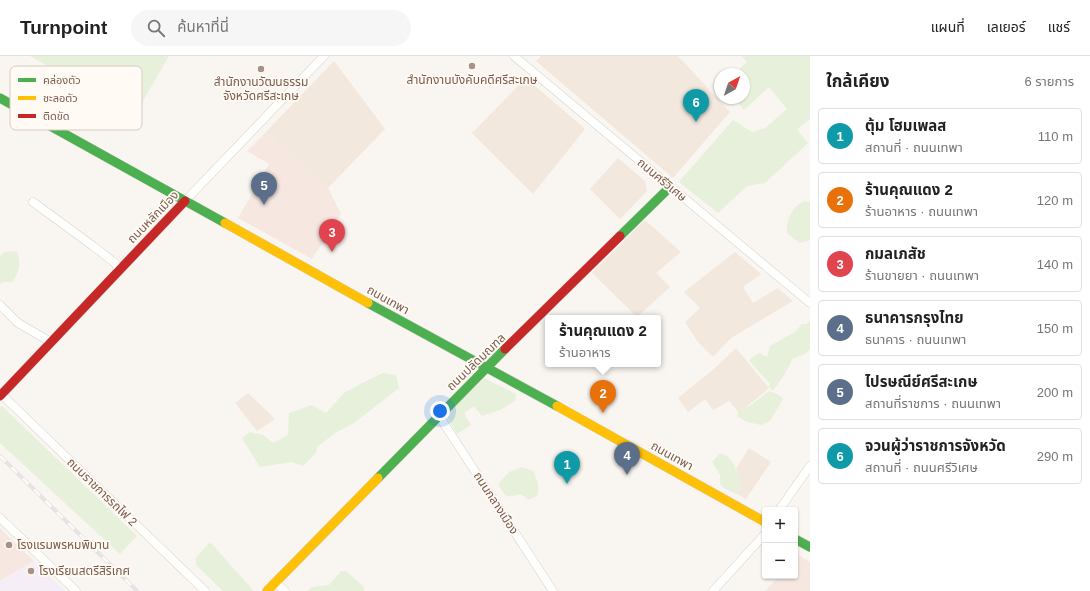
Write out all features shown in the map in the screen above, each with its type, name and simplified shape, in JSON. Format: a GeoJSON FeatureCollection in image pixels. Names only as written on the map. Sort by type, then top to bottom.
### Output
{"type":"FeatureCollection","features":[{"type":"Feature","properties":{"kind":"main road","name":"ถนนเทพา"},"geometry":{"type":"LineString","coordinates":[[0,98],[10,104]]}},
{"type":"Feature","properties":{"kind":"main road","name":"ถนนเทพา"},"geometry":{"type":"LineString","coordinates":[[57,130],[762,520]]}},
{"type":"Feature","properties":{"kind":"main road","name":"ถนนปลัดมณฑล"},"geometry":{"type":"LineString","coordinates":[[267,591],[487,367],[670,187]]}},
{"type":"Feature","properties":{"kind":"main road","name":"ถนนหลักเมือง"},"geometry":{"type":"LineString","coordinates":[[0,394],[185,201]]}},
{"type":"Feature","properties":{"kind":"main road"},"geometry":{"type":"LineString","coordinates":[[798,541],[810,547]]}},
{"type":"Feature","properties":{"kind":"street","name":"ถนนหลักเมือง"},"geometry":{"type":"LineString","coordinates":[[185,201],[324,56]]}},
{"type":"Feature","properties":{"kind":"street","name":"ถนนศรีวิเศษ"},"geometry":{"type":"LineString","coordinates":[[514,56],[810,303]]}},
{"type":"Feature","properties":{"kind":"street"},"geometry":{"type":"LineString","coordinates":[[33,202],[98,250],[114,263],[119,271]]}},
{"type":"Feature","properties":{"kind":"street"},"geometry":{"type":"LineString","coordinates":[[0,305],[18,323],[51,342]]}},
{"type":"Feature","properties":{"kind":"street","name":"ถนนราชการรถไฟ 2"},"geometry":{"type":"LineString","coordinates":[[0,394],[205,591]]}},
{"type":"Feature","properties":{"kind":"street","name":"ถนนกลางเมือง"},"geometry":{"type":"LineString","coordinates":[[439,416],[553,591]]}},
{"type":"Feature","properties":{"kind":"street"},"geometry":{"type":"LineString","coordinates":[[781,507],[810,466]]}},
{"type":"Feature","properties":{"kind":"street"},"geometry":{"type":"LineString","coordinates":[[0,518],[76,591]]}},
{"type":"Feature","properties":{"kind":"street"},"geometry":{"type":"LineString","coordinates":[[713,591],[762,537]]}},
{"type":"Feature","properties":{"kind":"street"},"geometry":{"type":"LineString","coordinates":[[276,582],[285,591]]}},
{"type":"Feature","properties":{"kind":"shaded area"},"geometry":{"type":"Polygon","coordinates":[[[541,56],[678,56],[714,95],[714,104],[723,104],[730,112],[673,178],[536,61],[541,56]]]}},
{"type":"Feature","properties":{"kind":"shaded area"},"geometry":{"type":"Polygon","coordinates":[[[334,61],[385,129],[328,188],[266,132],[334,61]]]}},
{"type":"Feature","properties":{"kind":"shaded area"},"geometry":{"type":"Polygon","coordinates":[[[526,78],[585,129],[533,194],[472,133],[526,78]]]}},
{"type":"Feature","properties":{"kind":"shaded area"},"geometry":{"type":"Polygon","coordinates":[[[266,132],[328,188],[341,214],[312,259],[238,218],[269,164],[247,151],[266,132]]]}},
{"type":"Feature","properties":{"kind":"shaded area"},"geometry":{"type":"Polygon","coordinates":[[[618,158],[645,181],[647,191],[620,219],[590,189],[618,158]]]}},
{"type":"Feature","properties":{"kind":"shaded area"},"geometry":{"type":"Polygon","coordinates":[[[645,220],[681,252],[656,273],[670,287],[639,315],[635,315],[592,273],[645,220]]]}},
{"type":"Feature","properties":{"kind":"shaded area"},"geometry":{"type":"Polygon","coordinates":[[[735,252],[761,274],[743,287],[753,303],[778,288],[793,301],[731,338],[713,357],[698,342],[685,322],[700,308],[684,292],[735,252]]]}},
{"type":"Feature","properties":{"kind":"shaded area"},"geometry":{"type":"Polygon","coordinates":[[[736,348],[769,388],[739,413],[729,401],[713,410],[705,399],[688,412],[678,398],[714,369],[736,348]]]}},
{"type":"Feature","properties":{"kind":"shaded area"},"geometry":{"type":"Polygon","coordinates":[[[248,393],[275,419],[257,431],[235,403],[248,393]]]}},
{"type":"Feature","properties":{"kind":"shaded area"},"geometry":{"type":"Polygon","coordinates":[[[749,448],[771,462],[746,499],[725,487],[749,448]]]}},
{"type":"Feature","properties":{"kind":"shaded area","name":"โรงแรมพรหมพิมาน"},"geometry":{"type":"Polygon","coordinates":[[[0,528],[34,561],[0,581],[0,528]]]}},
{"type":"Feature","properties":{"kind":"shaded area"},"geometry":{"type":"Polygon","coordinates":[[[799,555],[810,562],[810,591],[765,591],[776,579],[798,579],[799,555]]]}},
{"type":"Feature","properties":{"kind":"shaded area","name":"โรงเรียนสตรีสิริเกศ"},"geometry":{"type":"Polygon","coordinates":[[[34,561],[65,591],[0,591],[0,581],[34,561]]]}},
{"type":"Feature","properties":{"kind":"green space"},"geometry":{"type":"Polygon","coordinates":[[[30,56],[169,56],[142,103],[142,66],[48,66],[30,56]]]}},
{"type":"Feature","properties":{"kind":"green space"},"geometry":{"type":"Polygon","coordinates":[[[742,56],[810,56],[810,119],[797,129],[808,143],[765,183],[747,186],[718,213],[679,182],[733,120],[752,132],[765,128],[787,109],[769,87],[744,110],[739,104],[750,104],[750,68],[740,68],[747,62],[742,56]]]}},
{"type":"Feature","properties":{"kind":"green space"},"geometry":{"type":"Polygon","coordinates":[[[804,201],[810,202],[810,240],[799,243],[787,233],[787,228],[793,210],[804,201]]]}},
{"type":"Feature","properties":{"kind":"green space"},"geometry":{"type":"Polygon","coordinates":[[[17,251],[19,267],[17,274],[12,282],[3,282],[0,284],[0,256],[5,252],[17,251]]]}},
{"type":"Feature","properties":{"kind":"green space"},"geometry":{"type":"Polygon","coordinates":[[[810,320],[810,349],[805,354],[792,359],[784,376],[772,391],[769,386],[770,384],[749,360],[759,353],[767,357],[770,346],[795,332],[802,324],[807,324],[810,320]]]}},
{"type":"Feature","properties":{"kind":"green space"},"geometry":{"type":"Polygon","coordinates":[[[383,373],[396,375],[399,388],[354,423],[335,433],[317,447],[316,453],[303,466],[292,462],[260,467],[243,440],[243,437],[250,432],[263,435],[273,443],[288,435],[289,413],[312,405],[326,413],[344,393],[383,373]]]}},
{"type":"Feature","properties":{"kind":"green space"},"geometry":{"type":"Polygon","coordinates":[[[484,378],[516,394],[515,401],[500,410],[482,416],[474,406],[465,412],[465,415],[471,425],[457,434],[448,418],[448,413],[484,378]]]}},
{"type":"Feature","properties":{"kind":"green space"},"geometry":{"type":"Polygon","coordinates":[[[769,391],[779,395],[783,399],[770,421],[761,425],[747,422],[737,416],[740,409],[750,406],[769,391]]]}},
{"type":"Feature","properties":{"kind":"green space"},"geometry":{"type":"Polygon","coordinates":[[[2,406],[137,536],[120,554],[0,443],[0,408],[2,406]]]}},
{"type":"Feature","properties":{"kind":"green space"},"geometry":{"type":"Polygon","coordinates":[[[720,453],[728,457],[734,465],[739,477],[740,485],[736,494],[724,488],[720,483],[720,475],[712,462],[720,453]]]}},
{"type":"Feature","properties":{"kind":"green space"},"geometry":{"type":"Polygon","coordinates":[[[522,467],[533,471],[538,483],[537,496],[528,500],[521,494],[507,496],[498,484],[509,472],[522,467]]]}},
{"type":"Feature","properties":{"kind":"green space"},"geometry":{"type":"Polygon","coordinates":[[[210,542],[253,591],[223,591],[196,565],[196,558],[210,542]]]}},
{"type":"Feature","properties":{"kind":"green space"},"geometry":{"type":"Polygon","coordinates":[[[341,571],[346,571],[364,587],[364,591],[307,591],[312,587],[329,585],[341,571]]]}},
{"type":"Feature","properties":{"kind":"railway"},"geometry":{"type":"LineString","coordinates":[[0,456],[137,591]]}},
{"type":"Feature","properties":{"kind":"traffic: fast"},"geometry":{"type":"LineString","coordinates":[[0,98],[10,104]]}},
{"type":"Feature","properties":{"kind":"traffic: fast"},"geometry":{"type":"LineString","coordinates":[[58,130],[225,223]]}},
{"type":"Feature","properties":{"kind":"traffic: fast"},"geometry":{"type":"LineString","coordinates":[[620,236],[670,187]]}},
{"type":"Feature","properties":{"kind":"traffic: fast"},"geometry":{"type":"LineString","coordinates":[[368,303],[557,406]]}},
{"type":"Feature","properties":{"kind":"traffic: fast"},"geometry":{"type":"LineString","coordinates":[[378,478],[505,349]]}},
{"type":"Feature","properties":{"kind":"traffic: fast"},"geometry":{"type":"LineString","coordinates":[[798,541],[810,547]]}},
{"type":"Feature","properties":{"kind":"traffic: slow"},"geometry":{"type":"LineString","coordinates":[[225,223],[368,303]]}},
{"type":"Feature","properties":{"kind":"traffic: slow"},"geometry":{"type":"LineString","coordinates":[[557,406],[762,520]]}},
{"type":"Feature","properties":{"kind":"traffic: slow"},"geometry":{"type":"LineString","coordinates":[[267,591],[378,478]]}},
{"type":"Feature","properties":{"kind":"traffic: jam"},"geometry":{"type":"LineString","coordinates":[[0,396],[185,201]]}},
{"type":"Feature","properties":{"kind":"traffic: jam"},"geometry":{"type":"LineString","coordinates":[[505,349],[620,236]]}},
{"type":"Feature","properties":{"kind":"place","name":"สำนักงานบังคับคดีศรีสะเกษ"},"geometry":{"type":"Point","coordinates":[472,66]}},
{"type":"Feature","properties":{"kind":"place","name":"สำนักงานวัฒนธรรม จังหวัดศรีสะเกษ"},"geometry":{"type":"Point","coordinates":[261,69]}},
{"type":"Feature","properties":{"kind":"place","name":"จวนผู้ว่าราชการจังหวัด"},"geometry":{"type":"Point","coordinates":[696,122]}},
{"type":"Feature","properties":{"kind":"place","name":"ไปรษณีย์ศรีสะเกษ"},"geometry":{"type":"Point","coordinates":[264,205]}},
{"type":"Feature","properties":{"kind":"place","name":"กมลเภสัช"},"geometry":{"type":"Point","coordinates":[332,252]}},
{"type":"Feature","properties":{"kind":"place","name":"ร้านคุณแดง 2"},"geometry":{"type":"Point","coordinates":[603,413]}},
{"type":"Feature","properties":{"kind":"place","name":"ธนาคารกรุงไทย"},"geometry":{"type":"Point","coordinates":[627,475]}},
{"type":"Feature","properties":{"kind":"place","name":"ตุ้ม โฮมเพลส"},"geometry":{"type":"Point","coordinates":[567,484]}},
{"type":"Feature","properties":{"kind":"place","name":"โรงแรมพรหมพิมาน"},"geometry":{"type":"Point","coordinates":[9,545]}},
{"type":"Feature","properties":{"kind":"place","name":"โรงเรียนสตรีสิริเกศ"},"geometry":{"type":"Point","coordinates":[31,571]}}]}
